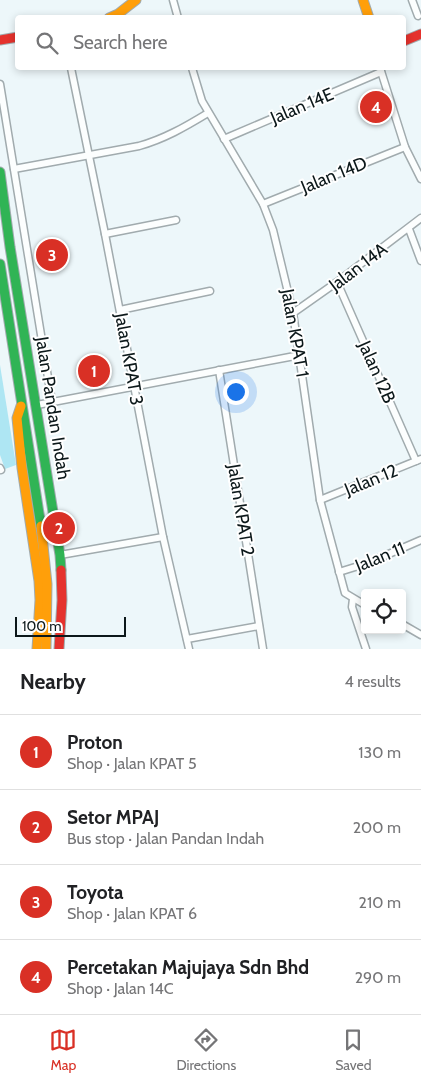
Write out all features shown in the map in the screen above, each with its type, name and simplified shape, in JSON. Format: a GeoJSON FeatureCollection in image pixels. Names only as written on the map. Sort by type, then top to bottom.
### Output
{"type":"FeatureCollection","features":[{"type":"Feature","properties":{"kind":"main road"},"geometry":{"type":"LineString","coordinates":[[116,15],[136,0]]}},
{"type":"Feature","properties":{"kind":"main road"},"geometry":{"type":"LineString","coordinates":[[363,0],[367,15]]}},
{"type":"Feature","properties":{"kind":"main road"},"geometry":{"type":"LineString","coordinates":[[406,40],[421,34]]}},
{"type":"Feature","properties":{"kind":"main road"},"geometry":{"type":"LineString","coordinates":[[0,40],[15,38]]}},
{"type":"Feature","properties":{"kind":"main road","name":"Jalan Pandan Indah"},"geometry":{"type":"LineString","coordinates":[[0,172],[10,247],[60,555],[62,616],[59,649]]}},
{"type":"Feature","properties":{"kind":"main road","name":"Jalan Pandan Indah"},"geometry":{"type":"LineString","coordinates":[[0,264],[3,316],[22,405],[18,418],[22,468],[39,581],[40,600],[37,649]]}},
{"type":"Feature","properties":{"kind":"main road"},"geometry":{"type":"LineString","coordinates":[[22,405],[48,582],[49,607],[46,649]]}},
{"type":"Feature","properties":{"kind":"street"},"geometry":{"type":"LineString","coordinates":[[173,0],[177,15]]}},
{"type":"Feature","properties":{"kind":"street"},"geometry":{"type":"LineString","coordinates":[[412,0],[418,16]]}},
{"type":"Feature","properties":{"kind":"street","name":"Jalan KPAT 3"},"geometry":{"type":"LineString","coordinates":[[72,70],[163,537],[189,649]]}},
{"type":"Feature","properties":{"kind":"street","name":"Jalan KPAT 1"},"geometry":{"type":"LineString","coordinates":[[193,70],[202,101],[208,113],[263,204],[273,230],[293,313],[320,500],[345,593],[353,599]]}},
{"type":"Feature","properties":{"kind":"street"},"geometry":{"type":"LineString","coordinates":[[380,70],[406,147],[421,179]]}},
{"type":"Feature","properties":{"kind":"street","name":"Jalan 14E"},"geometry":{"type":"LineString","coordinates":[[224,140],[380,70]]}},
{"type":"Feature","properties":{"kind":"street"},"geometry":{"type":"LineString","coordinates":[[0,84],[52,402]]}},
{"type":"Feature","properties":{"kind":"street"},"geometry":{"type":"LineString","coordinates":[[14,169],[154,142],[174,134],[208,113]]}},
{"type":"Feature","properties":{"kind":"street","name":"Jalan 14D"},"geometry":{"type":"LineString","coordinates":[[263,204],[406,147]]}},
{"type":"Feature","properties":{"kind":"street","name":"Jalan 14A"},"geometry":{"type":"LineString","coordinates":[[293,313],[338,282],[421,218]]}},
{"type":"Feature","properties":{"kind":"street"},"geometry":{"type":"LineString","coordinates":[[105,234],[176,220]]}},
{"type":"Feature","properties":{"kind":"street"},"geometry":{"type":"LineString","coordinates":[[409,228],[421,261]]}},
{"type":"Feature","properties":{"kind":"street","name":"Jalan 12B"},"geometry":{"type":"LineString","coordinates":[[338,282],[419,460]]}},
{"type":"Feature","properties":{"kind":"street"},"geometry":{"type":"LineString","coordinates":[[120,310],[210,291]]}},
{"type":"Feature","properties":{"kind":"street"},"geometry":{"type":"LineString","coordinates":[[37,405],[300,355]]}},
{"type":"Feature","properties":{"kind":"street","name":"Jalan KPAT 2"},"geometry":{"type":"LineString","coordinates":[[219,370],[263,649]]}},
{"type":"Feature","properties":{"kind":"street","name":"Jalan 12"},"geometry":{"type":"LineString","coordinates":[[320,500],[419,460]]}},
{"type":"Feature","properties":{"kind":"street"},"geometry":{"type":"LineString","coordinates":[[60,555],[163,537]]}},
{"type":"Feature","properties":{"kind":"street","name":"Jalan 11"},"geometry":{"type":"LineString","coordinates":[[339,572],[368,563],[421,540]]}},
{"type":"Feature","properties":{"kind":"street"},"geometry":{"type":"LineString","coordinates":[[361,603],[353,599],[352,606],[366,649]]}},
{"type":"Feature","properties":{"kind":"street"},"geometry":{"type":"LineString","coordinates":[[187,639],[259,626]]}},
{"type":"Feature","properties":{"kind":"street"},"geometry":{"type":"LineString","coordinates":[[406,626],[421,635]]}},
{"type":"Feature","properties":{"kind":"shaded area"},"geometry":{"type":"Polygon","coordinates":[[[0,365],[16,465],[5,469],[0,455],[0,365]]]}},
{"type":"Feature","properties":{"kind":"traffic: fast"},"geometry":{"type":"LineString","coordinates":[[0,172],[61,570]]}},
{"type":"Feature","properties":{"kind":"traffic: fast"},"geometry":{"type":"LineString","coordinates":[[0,264],[41,526]]}},
{"type":"Feature","properties":{"kind":"traffic: slow"},"geometry":{"type":"LineString","coordinates":[[116,15],[136,0]]}},
{"type":"Feature","properties":{"kind":"traffic: slow"},"geometry":{"type":"LineString","coordinates":[[363,0],[368,15]]}},
{"type":"Feature","properties":{"kind":"traffic: slow"},"geometry":{"type":"LineString","coordinates":[[21,406],[17,418],[22,468],[39,581],[40,600],[37,649]]}},
{"type":"Feature","properties":{"kind":"traffic: slow"},"geometry":{"type":"LineString","coordinates":[[41,526],[47,584],[46,649]]}},
{"type":"Feature","properties":{"kind":"traffic: jam"},"geometry":{"type":"LineString","coordinates":[[406,40],[421,34]]}},
{"type":"Feature","properties":{"kind":"traffic: jam"},"geometry":{"type":"LineString","coordinates":[[0,40],[15,38]]}},
{"type":"Feature","properties":{"kind":"traffic: jam"},"geometry":{"type":"LineString","coordinates":[[59,649],[62,600],[61,570]]}},
{"type":"Feature","properties":{"kind":"place","name":"Percetakan Majujaya Sdn Bhd"},"geometry":{"type":"Point","coordinates":[376,107]}},
{"type":"Feature","properties":{"kind":"place","name":"Toyota"},"geometry":{"type":"Point","coordinates":[52,255]}},
{"type":"Feature","properties":{"kind":"place","name":"Proton"},"geometry":{"type":"Point","coordinates":[94,371]}},
{"type":"Feature","properties":{"kind":"place","name":"Setor MPAJ"},"geometry":{"type":"Point","coordinates":[59,528]}}]}
